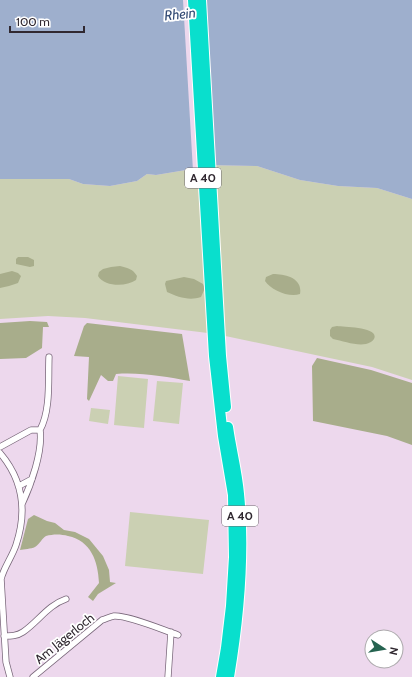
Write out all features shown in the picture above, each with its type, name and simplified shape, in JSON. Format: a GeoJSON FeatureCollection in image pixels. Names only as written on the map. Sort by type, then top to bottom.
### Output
{"type":"FeatureCollection","features":[{"type":"Feature","properties":{"kind":"highway","name":"A 40"},"geometry":{"type":"LineString","coordinates":[[193,0],[218,356],[235,467],[241,524],[238,606],[234,649],[229,677]]}},
{"type":"Feature","properties":{"kind":"highway","name":"A 40"},"geometry":{"type":"LineString","coordinates":[[201,0],[222,428],[233,495],[234,557],[231,606],[221,677]]}},
{"type":"Feature","properties":{"kind":"street"},"geometry":{"type":"LineString","coordinates":[[22,504],[32,479],[41,439],[40,430],[44,422],[46,411],[49,357]]}},
{"type":"Feature","properties":{"kind":"street"},"geometry":{"type":"LineString","coordinates":[[0,447],[32,430],[40,430]]}},
{"type":"Feature","properties":{"kind":"street"},"geometry":{"type":"LineString","coordinates":[[1,456],[19,486],[22,504],[16,546],[2,571],[1,579],[2,628],[6,662],[10,677]]}},
{"type":"Feature","properties":{"kind":"street"},"geometry":{"type":"LineString","coordinates":[[19,486],[32,479]]}},
{"type":"Feature","properties":{"kind":"street"},"geometry":{"type":"LineString","coordinates":[[4,636],[15,635],[22,632],[57,602],[66,599]]}},
{"type":"Feature","properties":{"kind":"street","name":"Am Jägerloch"},"geometry":{"type":"LineString","coordinates":[[33,677],[102,620],[113,616],[124,617],[178,635]]}},
{"type":"Feature","properties":{"kind":"street"},"geometry":{"type":"LineString","coordinates":[[168,677],[171,632]]}},
{"type":"Feature","properties":{"kind":"green space"},"geometry":{"type":"Polygon","coordinates":[[[206,165],[257,166],[300,180],[338,186],[377,188],[412,199],[412,380],[372,367],[216,334],[85,318],[48,316],[0,319],[0,179],[69,179],[83,184],[110,186],[137,181],[147,174],[156,175],[206,165]]]}},
{"type":"Feature","properties":{"kind":"green space"},"geometry":{"type":"Polygon","coordinates":[[[18,257],[28,257],[34,260],[34,266],[30,267],[16,264],[16,259],[18,257]]]}},
{"type":"Feature","properties":{"kind":"green space"},"geometry":{"type":"Polygon","coordinates":[[[120,266],[132,270],[137,276],[136,280],[127,284],[116,285],[101,280],[98,276],[99,272],[103,269],[120,266]]]}},
{"type":"Feature","properties":{"kind":"green space"},"geometry":{"type":"Polygon","coordinates":[[[12,271],[21,276],[18,283],[0,288],[0,274],[12,271]]]}},
{"type":"Feature","properties":{"kind":"green space"},"geometry":{"type":"Polygon","coordinates":[[[273,274],[292,278],[299,284],[300,294],[286,294],[271,287],[265,281],[266,277],[273,274]]]}},
{"type":"Feature","properties":{"kind":"green space"},"geometry":{"type":"Polygon","coordinates":[[[184,277],[194,279],[203,284],[205,288],[201,297],[192,299],[184,298],[167,292],[165,284],[166,281],[184,277]]]}},
{"type":"Feature","properties":{"kind":"green space"},"geometry":{"type":"Polygon","coordinates":[[[30,321],[47,322],[49,327],[43,327],[42,348],[26,358],[0,359],[0,323],[30,321]]]}},
{"type":"Feature","properties":{"kind":"green space"},"geometry":{"type":"Polygon","coordinates":[[[87,323],[182,334],[190,381],[153,375],[116,374],[113,381],[108,381],[101,375],[89,401],[87,399],[89,357],[74,356],[84,326],[87,323]]]}},
{"type":"Feature","properties":{"kind":"green space"},"geometry":{"type":"Polygon","coordinates":[[[337,326],[367,330],[372,332],[374,339],[366,344],[354,344],[333,339],[330,336],[330,330],[332,327],[337,326]]]}},
{"type":"Feature","properties":{"kind":"green space"},"geometry":{"type":"Polygon","coordinates":[[[317,358],[371,370],[412,383],[412,445],[387,436],[313,421],[312,366],[317,358]]]}},
{"type":"Feature","properties":{"kind":"green space"},"geometry":{"type":"Polygon","coordinates":[[[118,376],[148,379],[144,428],[114,425],[118,376]]]}},
{"type":"Feature","properties":{"kind":"green space"},"geometry":{"type":"Polygon","coordinates":[[[157,381],[183,383],[179,424],[153,421],[157,381]]]}},
{"type":"Feature","properties":{"kind":"green space"},"geometry":{"type":"Polygon","coordinates":[[[91,408],[110,410],[108,424],[89,421],[91,408]]]}},
{"type":"Feature","properties":{"kind":"green space"},"geometry":{"type":"Polygon","coordinates":[[[130,512],[209,520],[203,574],[125,566],[130,512]]]}},
{"type":"Feature","properties":{"kind":"green space"},"geometry":{"type":"Polygon","coordinates":[[[34,515],[55,523],[64,530],[75,532],[89,539],[103,556],[109,570],[110,582],[116,583],[98,594],[93,601],[88,597],[99,583],[95,560],[88,547],[82,542],[68,536],[49,535],[35,547],[20,550],[28,519],[34,515]]]}},
{"type":"Feature","properties":{"kind":"water","name":"Rhein"},"geometry":{"type":"Polygon","coordinates":[[[0,0],[412,0],[412,199],[377,188],[338,186],[300,180],[257,166],[206,165],[156,175],[147,174],[137,181],[110,186],[83,184],[69,179],[0,179],[0,0]]]}},
{"type":"Feature","properties":{"kind":"pier"},"geometry":{"type":"Polygon","coordinates":[[[183,0],[206,0],[215,167],[206,167],[193,171],[183,0]]]}}]}
